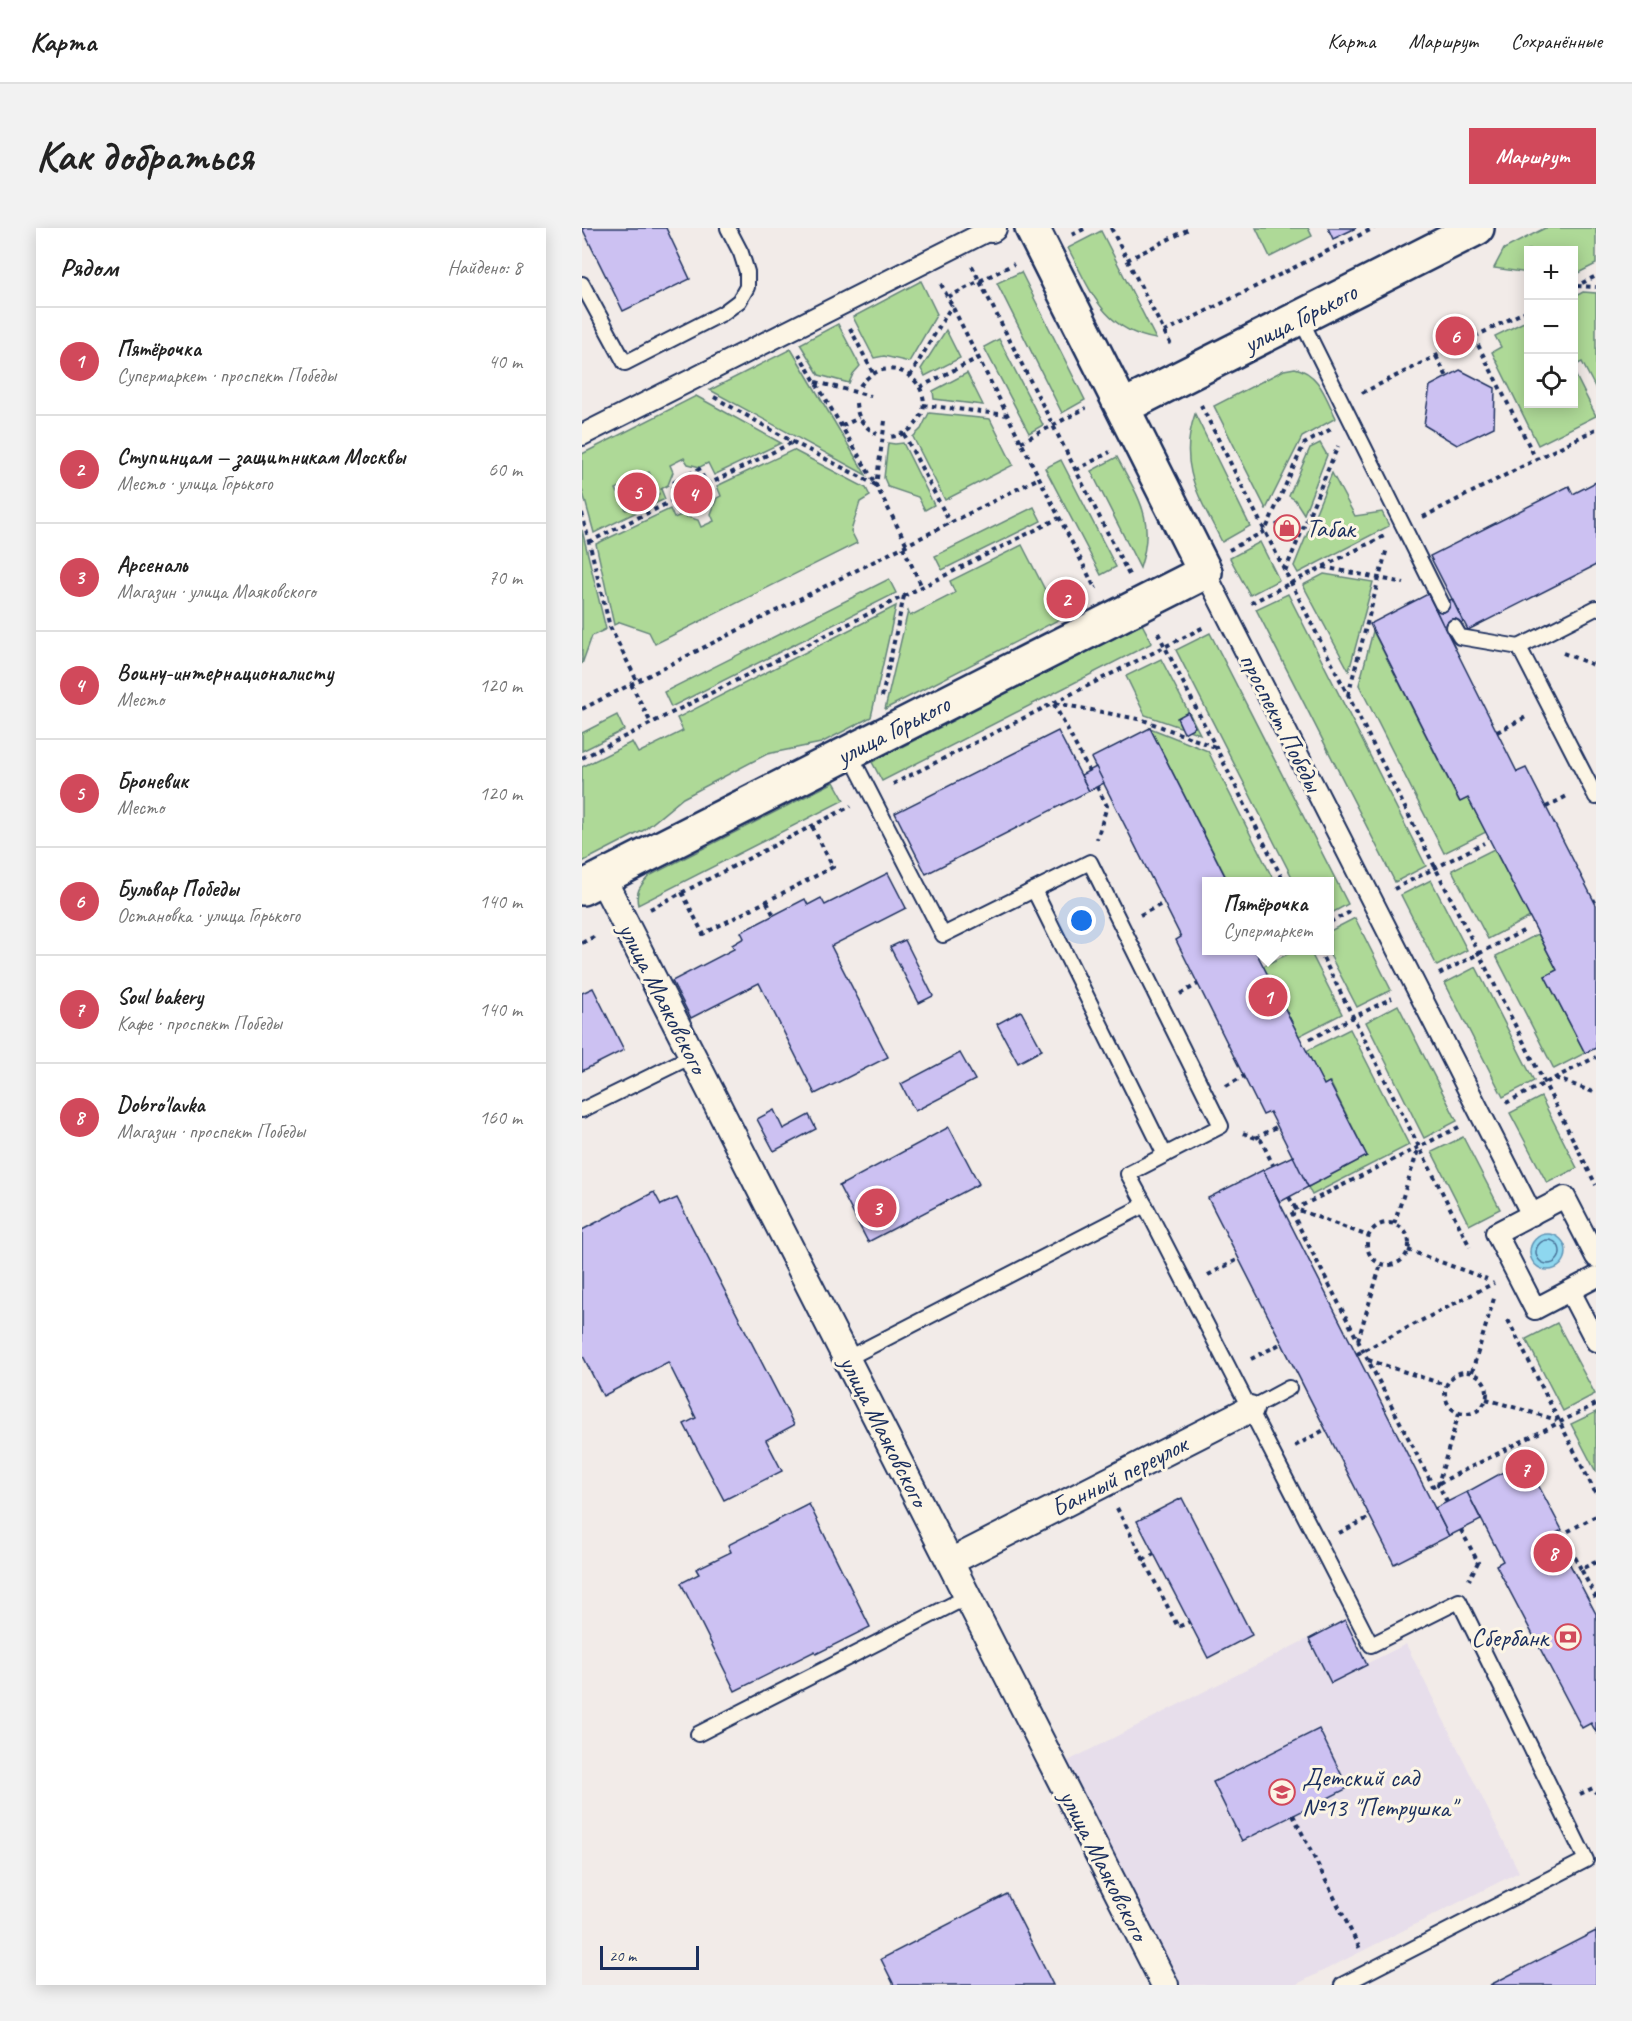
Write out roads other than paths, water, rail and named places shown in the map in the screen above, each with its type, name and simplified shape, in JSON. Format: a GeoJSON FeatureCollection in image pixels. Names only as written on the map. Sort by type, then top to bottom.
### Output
{"type":"FeatureCollection","features":[{"type":"Feature","properties":{"kind":"main road","name":"проспект Победы"},"geometry":{"type":"LineString","coordinates":[[1032,228],[1204,572]]}},
{"type":"Feature","properties":{"kind":"main road","name":"улица Горького"},"geometry":{"type":"LineString","coordinates":[[1123,407],[1477,228]]}},
{"type":"Feature","properties":{"kind":"main road","name":"улица Горького"},"geometry":{"type":"LineString","coordinates":[[592,883],[1204,572]]}},
{"type":"Feature","properties":{"kind":"street"},"geometry":{"type":"LineString","coordinates":[[582,435],[992,229]]}},
{"type":"Feature","properties":{"kind":"street","name":"проспект Победы"},"geometry":{"type":"LineString","coordinates":[[1204,572],[1532,1215]]}},
{"type":"Feature","properties":{"kind":"street","name":"улица Маяковского"},"geometry":{"type":"LineString","coordinates":[[592,883],[624,922],[1165,1985]]}},
{"type":"Feature","properties":{"kind":"street"},"geometry":{"type":"LineString","coordinates":[[1596,1257],[1565,1197],[1496,1233],[1535,1309],[1596,1277]]}},
{"type":"Feature","properties":{"kind":"street"},"geometry":{"type":"LineString","coordinates":[[1570,1290],[1596,1341]]}},
{"type":"Feature","properties":{"kind":"street","name":"Банный переулок"},"geometry":{"type":"LineString","coordinates":[[950,1562],[1250,1409]]}},
{"type":"Feature","properties":{"kind":"lane"},"geometry":{"type":"LineString","coordinates":[[582,284],[625,363],[723,312],[739,301],[747,287],[747,272],[741,253],[728,228]]}},
{"type":"Feature","properties":{"kind":"lane"},"geometry":{"type":"LineString","coordinates":[[1300,318],[1350,418],[1397,529],[1442,604]]}},
{"type":"Feature","properties":{"kind":"lane"},"geometry":{"type":"LineString","coordinates":[[1454,627],[1460,637],[1519,647],[1596,608]]}},
{"type":"Feature","properties":{"kind":"lane"},"geometry":{"type":"LineString","coordinates":[[1519,647],[1596,797]]}},
{"type":"Feature","properties":{"kind":"lane"},"geometry":{"type":"LineString","coordinates":[[861,746],[871,795],[943,935],[1090,862],[1221,1126],[1128,1174],[1371,1645],[1459,1601],[1586,1860],[1342,1985]]}},
{"type":"Feature","properties":{"kind":"lane"},"geometry":{"type":"LineString","coordinates":[[1034,890],[1165,1155]]}},
{"type":"Feature","properties":{"kind":"lane"},"geometry":{"type":"LineString","coordinates":[[582,1110],[692,1056]]}},
{"type":"Feature","properties":{"kind":"lane"},"geometry":{"type":"LineString","coordinates":[[846,1359],[1144,1205]]}},
{"type":"Feature","properties":{"kind":"lane","name":"Банный переулок"},"geometry":{"type":"LineString","coordinates":[[1250,1409],[1289,1388]]}},
{"type":"Feature","properties":{"kind":"lane"},"geometry":{"type":"LineString","coordinates":[[698,1734],[967,1597]]}},
{"type":"Feature","properties":{"kind":"water"},"geometry":{"type":"Polygon","coordinates":[[[1548,1234],[1560,1240],[1566,1252],[1560,1264],[1548,1270],[1536,1264],[1530,1252],[1536,1240],[1548,1234]]]}},
{"type":"Feature","properties":{"kind":"place","name":"Бульвар Победы"},"geometry":{"type":"Point","coordinates":[1455,336]}},
{"type":"Feature","properties":{"kind":"place","name":"Броневик"},"geometry":{"type":"Point","coordinates":[637,492]}},
{"type":"Feature","properties":{"kind":"place","name":"Воину-интернационалисту"},"geometry":{"type":"Point","coordinates":[693,494]}},
{"type":"Feature","properties":{"kind":"place","name":"Табак"},"geometry":{"type":"Point","coordinates":[1287,528]}},
{"type":"Feature","properties":{"kind":"place","name":"Ступинцам — защитникам Москвы"},"geometry":{"type":"Point","coordinates":[1066,599]}},
{"type":"Feature","properties":{"kind":"place","name":"Пятёрочка"},"geometry":{"type":"Point","coordinates":[1268,997]}},
{"type":"Feature","properties":{"kind":"place","name":"Арсеналь"},"geometry":{"type":"Point","coordinates":[877,1208]}},
{"type":"Feature","properties":{"kind":"place","name":"Soul bakery"},"geometry":{"type":"Point","coordinates":[1525,1469]}},
{"type":"Feature","properties":{"kind":"place","name":"Dobro'lavka"},"geometry":{"type":"Point","coordinates":[1553,1553]}},
{"type":"Feature","properties":{"kind":"place","name":"Сбербанк"},"geometry":{"type":"Point","coordinates":[1568,1637]}},
{"type":"Feature","properties":{"kind":"place","name":"Детский сад №13 \"Петрушка\""},"geometry":{"type":"Point","coordinates":[1282,1792]}}]}
